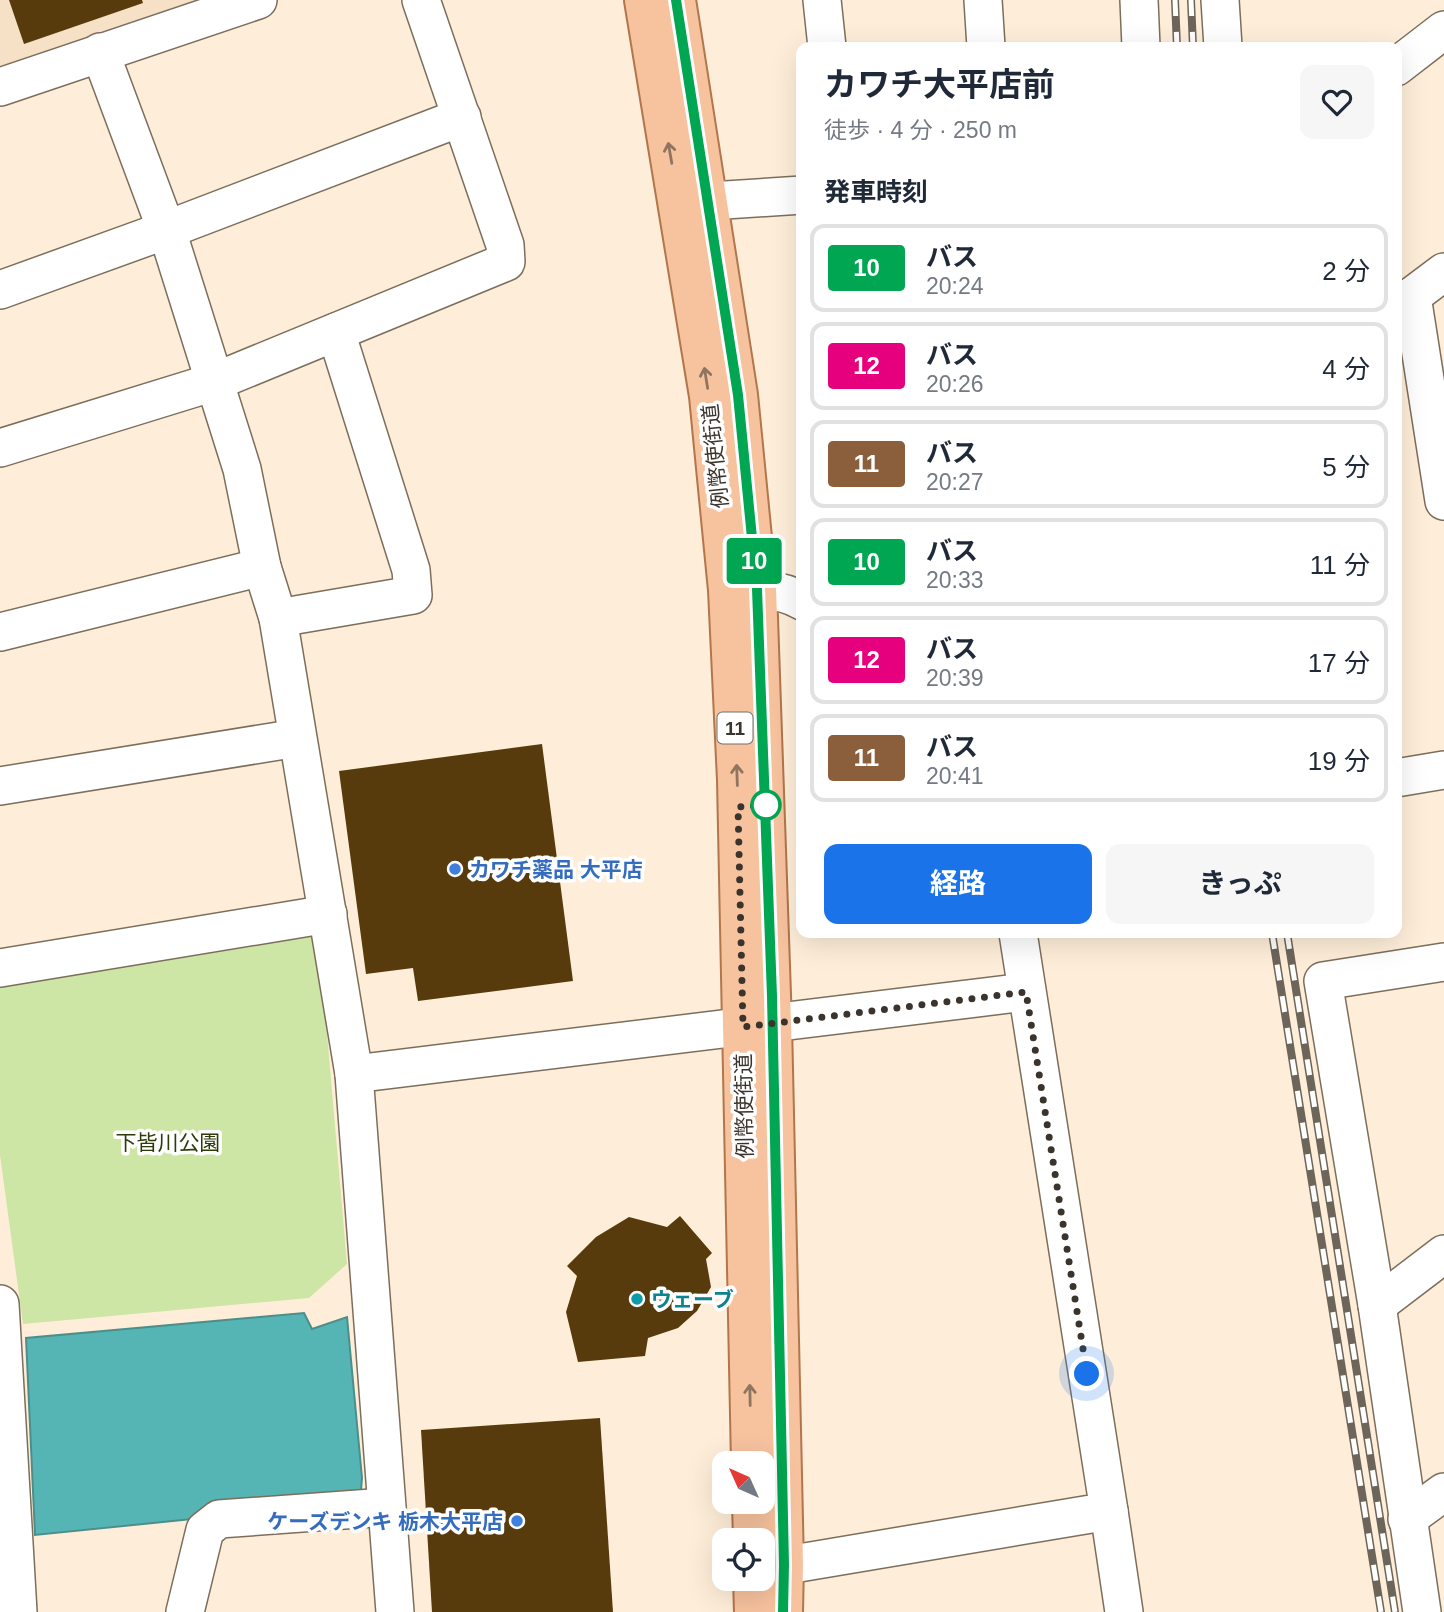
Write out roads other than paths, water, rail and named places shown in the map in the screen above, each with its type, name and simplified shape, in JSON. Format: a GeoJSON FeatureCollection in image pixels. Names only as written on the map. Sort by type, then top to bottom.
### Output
{"type":"FeatureCollection","features":[{"type":"Feature","properties":{"kind":"main road","name":"例幣使街道"},"geometry":{"type":"LineString","coordinates":[[643,0],[693,202]]}},
{"type":"Feature","properties":{"kind":"main road","name":"例幣使街道"},"geometry":{"type":"LineString","coordinates":[[676,0],[709,396],[743,590],[737,780],[758,1026],[766,1528]]}},
{"type":"Feature","properties":{"kind":"main road","name":"例幣使街道"},"geometry":{"type":"LineString","coordinates":[[751,1451],[758,1026]]}},
{"type":"Feature","properties":{"kind":"main road","name":"例幣使街道"},"geometry":{"type":"LineString","coordinates":[[754,1612],[761,1591]]}},
{"type":"Feature","properties":{"kind":"main road","name":"例幣使街道"},"geometry":{"type":"LineString","coordinates":[[775,1591],[783,1612]]}},
{"type":"Feature","properties":{"kind":"street"},"geometry":{"type":"LineString","coordinates":[[0,88],[258,0]]}},
{"type":"Feature","properties":{"kind":"street"},"geometry":{"type":"LineString","coordinates":[[0,448],[214,382],[506,262],[505,245],[421,0]]}},
{"type":"Feature","properties":{"kind":"street"},"geometry":{"type":"LineString","coordinates":[[822,0],[826,42]]}},
{"type":"Feature","properties":{"kind":"street"},"geometry":{"type":"LineString","coordinates":[[983,0],[986,42]]}},
{"type":"Feature","properties":{"kind":"street"},"geometry":{"type":"LineString","coordinates":[[1139,0],[1141,42]]}},
{"type":"Feature","properties":{"kind":"street"},"geometry":{"type":"LineString","coordinates":[[1220,0],[1223,42]]}},
{"type":"Feature","properties":{"kind":"street"},"geometry":{"type":"LineString","coordinates":[[1402,62],[1444,30]]}},
{"type":"Feature","properties":{"kind":"street"},"geometry":{"type":"LineString","coordinates":[[100,52],[166,230],[242,468],[262,567],[278,618],[355,1074],[395,1612]]}},
{"type":"Feature","properties":{"kind":"street"},"geometry":{"type":"LineString","coordinates":[[0,290],[462,117]]}},
{"type":"Feature","properties":{"kind":"street"},"geometry":{"type":"LineString","coordinates":[[693,202],[796,195]]}},
{"type":"Feature","properties":{"kind":"street"},"geometry":{"type":"LineString","coordinates":[[1444,272],[1404,302],[1444,501]]}},
{"type":"Feature","properties":{"kind":"street"},"geometry":{"type":"LineString","coordinates":[[278,618],[413,595],[411,570],[336,332]]}},
{"type":"Feature","properties":{"kind":"street"},"geometry":{"type":"LineString","coordinates":[[0,632],[262,567]]}},
{"type":"Feature","properties":{"kind":"street"},"geometry":{"type":"LineString","coordinates":[[743,590],[789,593],[796,597]]}},
{"type":"Feature","properties":{"kind":"street"},"geometry":{"type":"LineString","coordinates":[[0,786],[297,738]]}},
{"type":"Feature","properties":{"kind":"street"},"geometry":{"type":"LineString","coordinates":[[1402,777],[1444,770]]}},
{"type":"Feature","properties":{"kind":"street"},"geometry":{"type":"LineString","coordinates":[[0,968],[328,914]]}},
{"type":"Feature","properties":{"kind":"street"},"geometry":{"type":"LineString","coordinates":[[1019,938],[1124,1612]]}},
{"type":"Feature","properties":{"kind":"street"},"geometry":{"type":"LineString","coordinates":[[1422,1612],[1377,1305],[1323,981],[1444,962]]}},
{"type":"Feature","properties":{"kind":"street"},"geometry":{"type":"LineString","coordinates":[[355,1074],[1026,992]]}},
{"type":"Feature","properties":{"kind":"street"},"geometry":{"type":"LineString","coordinates":[[1377,1305],[1444,1254]]}},
{"type":"Feature","properties":{"kind":"street"},"geometry":{"type":"LineString","coordinates":[[0,1304],[18,1612]]}},
{"type":"Feature","properties":{"kind":"street"},"geometry":{"type":"LineString","coordinates":[[1407,1519],[1444,1492]]}},
{"type":"Feature","properties":{"kind":"street"},"geometry":{"type":"LineString","coordinates":[[185,1612],[205,1530],[219,1519],[386,1507]]}},
{"type":"Feature","properties":{"kind":"street"},"geometry":{"type":"LineString","coordinates":[[775,1570],[1109,1511]]}},
{"type":"Feature","properties":{"kind":"water"},"geometry":{"type":"Polygon","coordinates":[[[304,1313],[312,1329],[347,1317],[362,1478],[360,1502],[35,1535],[26,1338],[304,1313]]]}},
{"type":"Feature","properties":{"kind":"railway"},"geometry":{"type":"LineString","coordinates":[[1175,0],[1177,42]]}},
{"type":"Feature","properties":{"kind":"railway"},"geometry":{"type":"LineString","coordinates":[[1191,0],[1193,42]]}},
{"type":"Feature","properties":{"kind":"railway"},"geometry":{"type":"LineString","coordinates":[[1273,938],[1381,1612]]}},
{"type":"Feature","properties":{"kind":"railway"},"geometry":{"type":"LineString","coordinates":[[1288,938],[1395,1612]]}},
{"type":"Feature","properties":{"kind":"place","name":"カワチ薬品 大平店"},"geometry":{"type":"Point","coordinates":[455,869]}},
{"type":"Feature","properties":{"kind":"place","name":"ウェーブ"},"geometry":{"type":"Point","coordinates":[637,1299]}},
{"type":"Feature","properties":{"kind":"place","name":"ケーズデンキ 栃木大平店"},"geometry":{"type":"Point","coordinates":[517,1521]}},
{"type":"Feature","properties":{"kind":"park label","name":"下皆川公園"},"geometry":{"type":"Point","coordinates":[168,1142]}}]}
